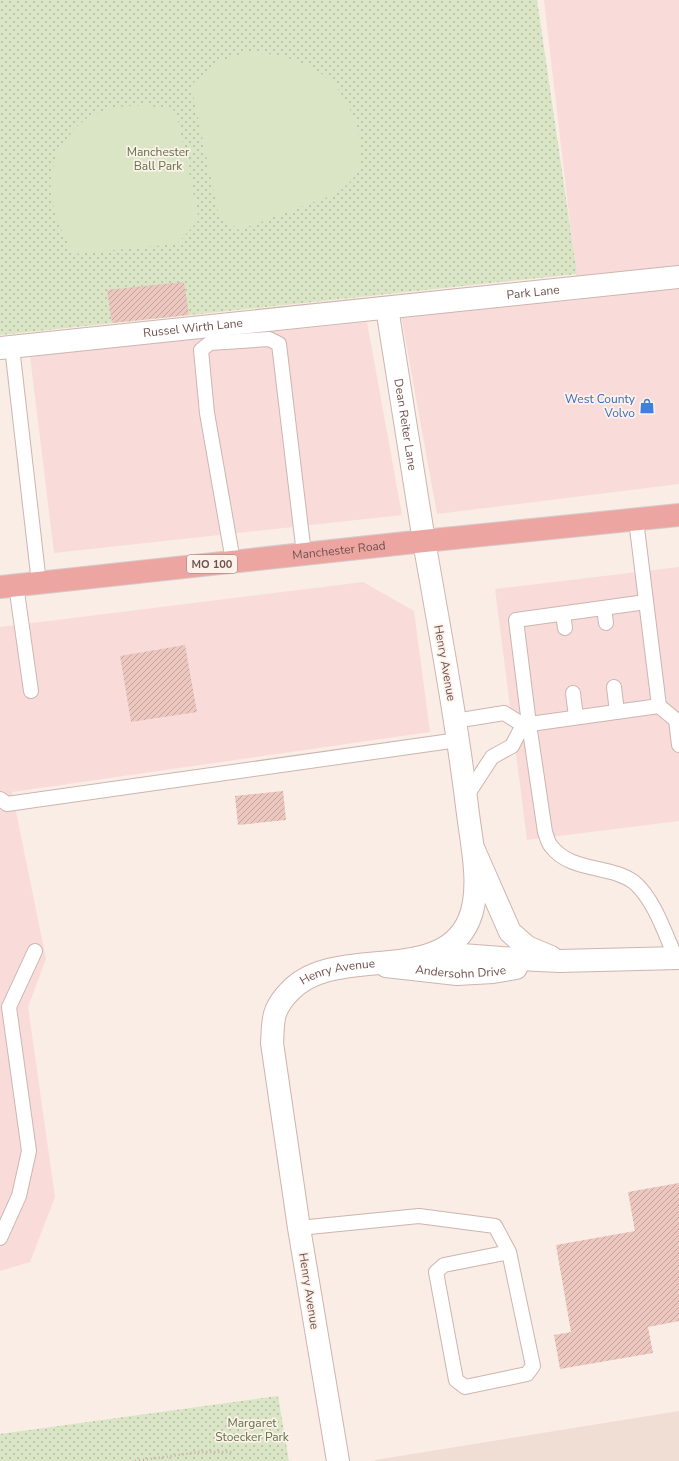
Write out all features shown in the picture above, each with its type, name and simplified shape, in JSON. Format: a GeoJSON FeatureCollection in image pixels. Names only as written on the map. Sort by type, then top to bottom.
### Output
{"type":"FeatureCollection","features":[{"type":"Feature","properties":{"kind":"highway","name":"Manchester Road"},"geometry":{"type":"LineString","coordinates":[[8,586],[424,540],[679,515]]}},
{"type":"Feature","properties":{"kind":"street","name":"Park Lane"},"geometry":{"type":"LineString","coordinates":[[387,308],[679,277]]}},
{"type":"Feature","properties":{"kind":"street","name":"Russel Wirth Lane"},"geometry":{"type":"LineString","coordinates":[[6,348],[387,308]]}},
{"type":"Feature","properties":{"kind":"street","name":"Dean Reiter Lane"},"geometry":{"type":"LineString","coordinates":[[387,308],[424,540]]}},
{"type":"Feature","properties":{"kind":"street","name":"Henry Avenue"},"geometry":{"type":"LineString","coordinates":[[338,1461],[299,1228],[272,1043],[273,1028],[276,1011],[284,998],[293,988],[306,978],[321,972],[362,964],[412,959],[436,953],[454,942],[470,920],[473,907],[475,883],[472,846],[457,730],[424,540]]}},
{"type":"Feature","properties":{"kind":"street","name":"Andersohn Drive"},"geometry":{"type":"LineString","coordinates":[[472,846],[510,932],[527,946],[559,961]]}},
{"type":"Feature","properties":{"kind":"street","name":"Andersohn Drive"},"geometry":{"type":"LineString","coordinates":[[436,953],[559,961],[678,958]]}},
{"type":"Feature","properties":{"kind":"street","name":"Andersohn Drive"},"geometry":{"type":"LineString","coordinates":[[362,964],[457,974],[493,972],[559,961]]}},
{"type":"Feature","properties":{"kind":"lane"},"geometry":{"type":"LineString","coordinates":[[233,561],[207,413],[201,350],[210,342],[269,339],[278,344],[304,554]]}},
{"type":"Feature","properties":{"kind":"lane"},"geometry":{"type":"LineString","coordinates":[[6,348],[39,583]]}},
{"type":"Feature","properties":{"kind":"lane"},"geometry":{"type":"LineString","coordinates":[[636,520],[659,706],[676,720],[679,744]]}},
{"type":"Feature","properties":{"kind":"lane"},"geometry":{"type":"LineString","coordinates":[[8,586],[31,691]]}},
{"type":"Feature","properties":{"kind":"lane"},"geometry":{"type":"LineString","coordinates":[[646,602],[516,620],[526,724],[545,832],[551,846],[563,857],[583,866],[621,875],[634,883],[648,897],[678,958]]}},
{"type":"Feature","properties":{"kind":"lane"},"geometry":{"type":"LineString","coordinates":[[604,608],[606,623]]}},
{"type":"Feature","properties":{"kind":"lane"},"geometry":{"type":"LineString","coordinates":[[563,614],[565,628]]}},
{"type":"Feature","properties":{"kind":"lane"},"geometry":{"type":"LineString","coordinates":[[614,688],[617,712]]}},
{"type":"Feature","properties":{"kind":"lane"},"geometry":{"type":"LineString","coordinates":[[573,694],[576,717]]}},
{"type":"Feature","properties":{"kind":"lane"},"geometry":{"type":"LineString","coordinates":[[0,798],[7,804],[457,730],[504,713],[526,724],[659,706]]}},
{"type":"Feature","properties":{"kind":"lane"},"geometry":{"type":"LineString","coordinates":[[466,797],[492,757],[512,746],[526,724]]}},
{"type":"Feature","properties":{"kind":"lane"},"geometry":{"type":"LineString","coordinates":[[0,1238],[19,1196],[29,1151],[9,1007],[35,951]]}},
{"type":"Feature","properties":{"kind":"lane"},"geometry":{"type":"LineString","coordinates":[[299,1228],[419,1216],[495,1226],[508,1252],[533,1366],[527,1374],[465,1387],[456,1380],[436,1272],[444,1265],[508,1252]]}},
{"type":"Feature","properties":{"kind":"path"},"geometry":{"type":"LineString","coordinates":[[135,1461],[199,1452],[233,1452]]}},
{"type":"Feature","properties":{"kind":"shaded area"},"geometry":{"type":"Polygon","coordinates":[[[544,0],[679,0],[679,484],[437,514],[401,315],[579,300],[544,0]]]}},
{"type":"Feature","properties":{"kind":"shaded area"},"geometry":{"type":"Polygon","coordinates":[[[367,322],[402,515],[54,553],[30,356],[367,322]]]}},
{"type":"Feature","properties":{"kind":"shaded area"},"geometry":{"type":"Polygon","coordinates":[[[679,567],[679,821],[527,840],[495,589],[679,567]]]}},
{"type":"Feature","properties":{"kind":"shaded area"},"geometry":{"type":"Polygon","coordinates":[[[363,582],[414,611],[430,732],[12,792],[46,959],[28,1007],[55,1197],[30,1262],[0,1271],[0,627],[363,582]]]}},
{"type":"Feature","properties":{"kind":"shaded area"},"geometry":{"type":"Polygon","coordinates":[[[679,1411],[679,1461],[375,1461],[375,1460],[679,1411]]]}},
{"type":"Feature","properties":{"kind":"green space","name":"Manchester Ball Park"},"geometry":{"type":"Polygon","coordinates":[[[0,0],[537,0],[577,274],[0,335],[0,0]]]}},
{"type":"Feature","properties":{"kind":"green space"},"geometry":{"type":"Polygon","coordinates":[[[249,52],[279,55],[311,66],[335,84],[352,113],[361,141],[361,165],[353,179],[338,193],[239,230],[219,216],[191,85],[220,61],[249,52]]]}},
{"type":"Feature","properties":{"kind":"green space"},"geometry":{"type":"Polygon","coordinates":[[[146,105],[176,111],[199,220],[177,244],[73,254],[54,209],[50,182],[56,154],[74,129],[88,117],[116,107],[146,105]]]}},
{"type":"Feature","properties":{"kind":"green space","name":"Margaret Stoecker Park"},"geometry":{"type":"Polygon","coordinates":[[[278,1396],[289,1461],[0,1461],[0,1434],[278,1396]]]}},
{"type":"Feature","properties":{"kind":"building"},"geometry":{"type":"Polygon","coordinates":[[[184,282],[189,315],[112,323],[107,290],[184,282]]]}},
{"type":"Feature","properties":{"kind":"building"},"geometry":{"type":"Polygon","coordinates":[[[185,645],[197,712],[131,722],[120,656],[185,645]]]}},
{"type":"Feature","properties":{"kind":"building"},"geometry":{"type":"Polygon","coordinates":[[[283,791],[286,820],[238,825],[235,796],[283,791]]]}},
{"type":"Feature","properties":{"kind":"building"},"geometry":{"type":"Polygon","coordinates":[[[679,1183],[679,1321],[648,1327],[653,1353],[560,1369],[554,1335],[571,1332],[556,1245],[635,1231],[628,1192],[679,1183]]]}},
{"type":"Feature","properties":{"kind":"place","name":"West County Volvo"},"geometry":{"type":"Point","coordinates":[647,406]}}]}
